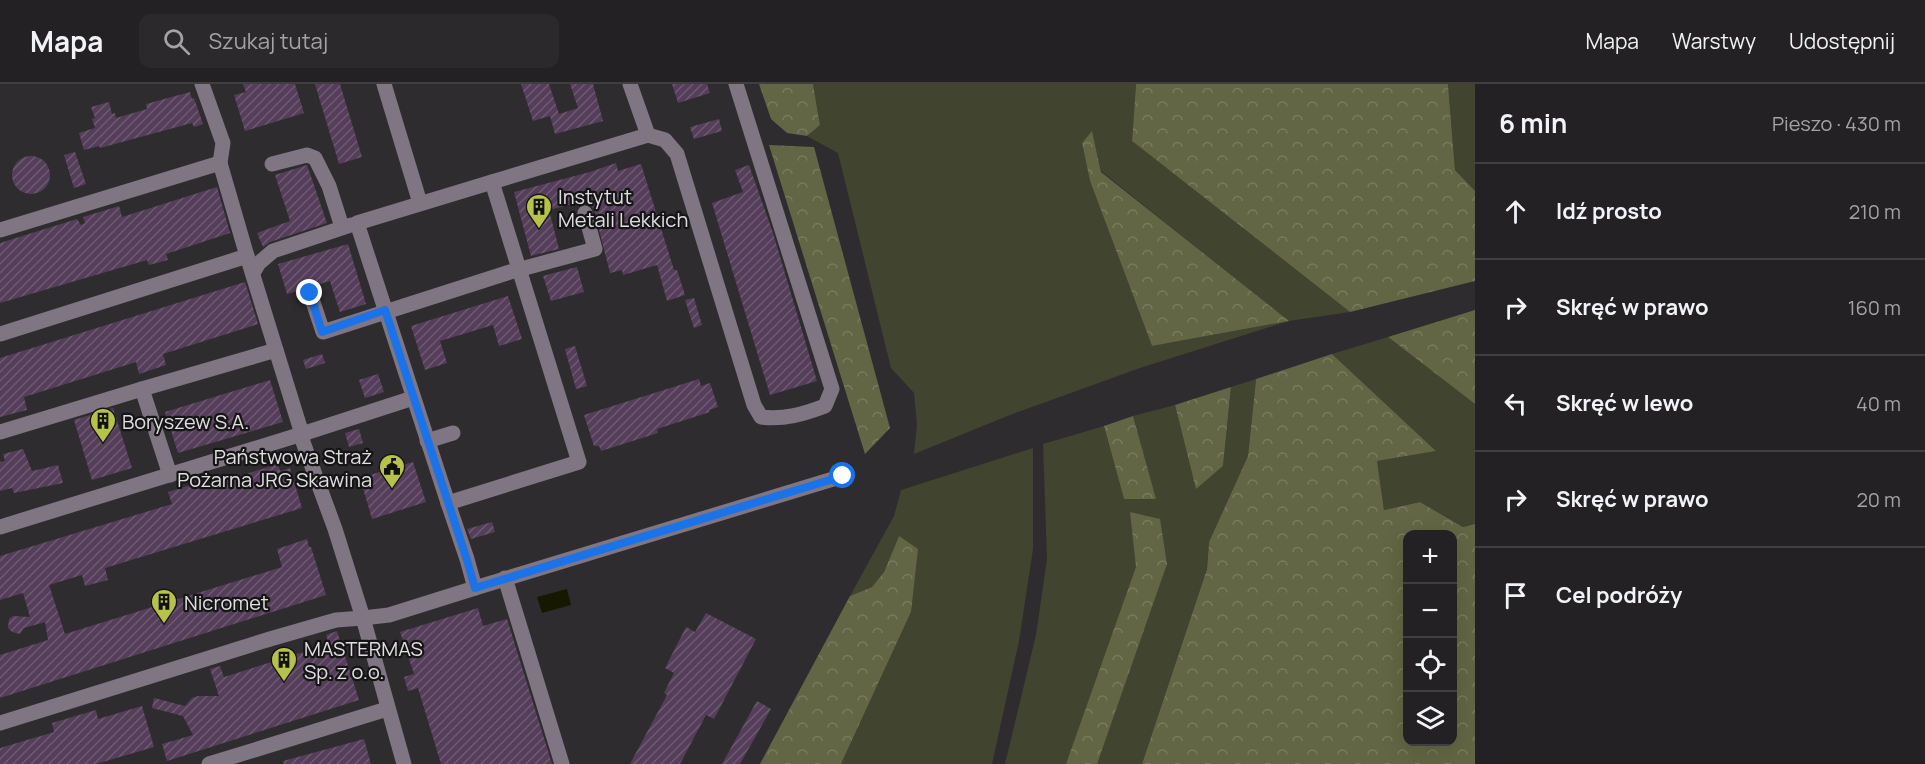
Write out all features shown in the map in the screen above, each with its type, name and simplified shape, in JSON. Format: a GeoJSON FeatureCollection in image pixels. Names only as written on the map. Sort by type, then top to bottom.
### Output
{"type":"FeatureCollection","features":[{"type":"Feature","properties":{"kind":"street"},"geometry":{"type":"LineString","coordinates":[[202,84],[223,143],[220,162],[247,256],[303,442],[335,529],[363,618],[404,764]]}},
{"type":"Feature","properties":{"kind":"street"},"geometry":{"type":"LineString","coordinates":[[384,84],[420,203]]}},
{"type":"Feature","properties":{"kind":"street"},"geometry":{"type":"LineString","coordinates":[[630,84],[648,135]]}},
{"type":"Feature","properties":{"kind":"street"},"geometry":{"type":"LineString","coordinates":[[253,273],[259,263],[273,251],[420,203],[648,135],[665,140],[677,154],[754,405],[761,417],[799,416],[825,406],[832,389],[736,84]]}},
{"type":"Feature","properties":{"kind":"street"},"geometry":{"type":"LineString","coordinates":[[272,164],[307,155],[315,158],[350,225],[385,310],[475,588]]}},
{"type":"Feature","properties":{"kind":"street"},"geometry":{"type":"LineString","coordinates":[[0,230],[220,162]]}},
{"type":"Feature","properties":{"kind":"street"},"geometry":{"type":"LineString","coordinates":[[448,503],[579,462],[492,182]]}},
{"type":"Feature","properties":{"kind":"street"},"geometry":{"type":"LineString","coordinates":[[310,293],[322,332],[385,310],[595,249],[585,213]]}},
{"type":"Feature","properties":{"kind":"street"},"geometry":{"type":"LineString","coordinates":[[0,334],[247,256]]}},
{"type":"Feature","properties":{"kind":"street"},"geometry":{"type":"LineString","coordinates":[[0,432],[276,350]]}},
{"type":"Feature","properties":{"kind":"street"},"geometry":{"type":"LineString","coordinates":[[142,389],[170,475]]}},
{"type":"Feature","properties":{"kind":"street"},"geometry":{"type":"LineString","coordinates":[[0,528],[413,398]]}},
{"type":"Feature","properties":{"kind":"street"},"geometry":{"type":"LineString","coordinates":[[427,441],[453,433]]}},
{"type":"Feature","properties":{"kind":"street"},"geometry":{"type":"LineString","coordinates":[[0,723],[336,620],[389,615],[843,476]]}},
{"type":"Feature","properties":{"kind":"street"},"geometry":{"type":"LineString","coordinates":[[505,578],[562,764]]}},
{"type":"Feature","properties":{"kind":"street"},"geometry":{"type":"LineString","coordinates":[[208,764],[387,709]]}},
{"type":"Feature","properties":{"kind":"shaded area"},"geometry":{"type":"Polygon","coordinates":[[[813,84],[1136,84],[1132,141],[1350,312],[1289,321],[1140,368],[1010,415],[914,454],[917,425],[914,393],[891,368],[838,153],[807,136],[820,125],[813,84]],[[1092,132],[1082,143],[1090,181],[1152,346],[1288,321],[1101,171],[1092,132]]]}},
{"type":"Feature","properties":{"kind":"shaded area"},"geometry":{"type":"Polygon","coordinates":[[[1448,84],[1475,84],[1475,191],[1455,170],[1448,84]]]}},
{"type":"Feature","properties":{"kind":"shaded area"},"geometry":{"type":"Polygon","coordinates":[[[1388,337],[1475,404],[1475,524],[1463,527],[1420,502],[1384,510],[1377,461],[1436,451],[1332,354],[1388,337]]]}},
{"type":"Feature","properties":{"kind":"shaded area"},"geometry":{"type":"Polygon","coordinates":[[[1256,379],[1248,456],[1209,542],[1207,569],[1142,764],[1005,764],[1036,635],[1047,559],[1043,444],[1104,426],[1124,499],[1155,499],[1133,416],[1175,405],[1196,488],[1223,466],[1231,387],[1256,379]]]}},
{"type":"Feature","properties":{"kind":"shaded area"},"geometry":{"type":"Polygon","coordinates":[[[1033,448],[1033,549],[1019,641],[992,764],[841,764],[911,612],[899,536],[884,572],[872,587],[850,596],[894,516],[901,490],[1033,448]]]}},
{"type":"Feature","properties":{"kind":"shaded area"},"geometry":{"type":"Polygon","coordinates":[[[567,589],[571,605],[542,613],[537,597],[567,589]]]}},
{"type":"Feature","properties":{"kind":"green space"},"geometry":{"type":"Polygon","coordinates":[[[759,84],[813,84],[820,125],[807,136],[787,133],[771,119],[759,84]]]}},
{"type":"Feature","properties":{"kind":"green space"},"geometry":{"type":"Polygon","coordinates":[[[1136,84],[1448,84],[1455,170],[1475,191],[1475,281],[1350,312],[1132,141],[1136,84]]]}},
{"type":"Feature","properties":{"kind":"green space"},"geometry":{"type":"Polygon","coordinates":[[[1092,131],[1101,172],[1289,321],[1152,346],[1090,181],[1082,143],[1092,131]]]}},
{"type":"Feature","properties":{"kind":"green space"},"geometry":{"type":"Polygon","coordinates":[[[769,145],[814,147],[890,428],[865,454],[769,145]]]}},
{"type":"Feature","properties":{"kind":"green space"},"geometry":{"type":"Polygon","coordinates":[[[1475,310],[1475,404],[1388,337],[1475,310]]]}},
{"type":"Feature","properties":{"kind":"green space"},"geometry":{"type":"Polygon","coordinates":[[[1332,354],[1436,451],[1377,461],[1384,510],[1420,502],[1463,527],[1475,524],[1475,764],[1142,764],[1207,569],[1209,542],[1248,456],[1256,379],[1332,354]]]}},
{"type":"Feature","properties":{"kind":"green space"},"geometry":{"type":"Polygon","coordinates":[[[1231,387],[1223,466],[1196,489],[1175,405],[1231,387]]]}},
{"type":"Feature","properties":{"kind":"green space"},"geometry":{"type":"Polygon","coordinates":[[[1133,416],[1156,499],[1124,499],[1104,426],[1133,416]]]}},
{"type":"Feature","properties":{"kind":"green space"},"geometry":{"type":"Polygon","coordinates":[[[1130,512],[1160,519],[1167,564],[1097,764],[1066,764],[1136,567],[1130,512]]]}},
{"type":"Feature","properties":{"kind":"green space"},"geometry":{"type":"Polygon","coordinates":[[[899,536],[918,549],[911,612],[841,764],[760,764],[850,596],[872,587],[884,572],[899,536]]]}},
{"type":"Feature","properties":{"kind":"building"},"geometry":{"type":"Polygon","coordinates":[[[243,84],[295,84],[304,113],[245,131],[234,95],[246,92],[243,84]]]}},
{"type":"Feature","properties":{"kind":"building"},"geometry":{"type":"Polygon","coordinates":[[[315,84],[340,84],[362,157],[339,164],[315,84]]]}},
{"type":"Feature","properties":{"kind":"building"},"geometry":{"type":"Polygon","coordinates":[[[521,84],[549,84],[559,114],[578,108],[570,84],[593,84],[603,121],[555,134],[550,116],[533,121],[521,84]]]}},
{"type":"Feature","properties":{"kind":"building"},"geometry":{"type":"Polygon","coordinates":[[[672,84],[707,84],[710,93],[678,103],[672,84]]]}},
{"type":"Feature","properties":{"kind":"building"},"geometry":{"type":"Polygon","coordinates":[[[190,92],[203,124],[194,127],[192,123],[100,148],[99,146],[84,150],[79,133],[95,128],[92,119],[95,118],[91,107],[109,102],[112,114],[115,113],[116,118],[147,109],[146,104],[190,92]]]}},
{"type":"Feature","properties":{"kind":"building"},"geometry":{"type":"Polygon","coordinates":[[[719,119],[722,131],[694,139],[690,127],[719,119]]]}},
{"type":"Feature","properties":{"kind":"building"},"geometry":{"type":"Polygon","coordinates":[[[75,152],[86,184],[74,188],[64,155],[75,152]]]}},
{"type":"Feature","properties":{"kind":"building"},"geometry":{"type":"Polygon","coordinates":[[[31,156],[44,162],[50,175],[44,188],[31,194],[18,188],[12,175],[18,162],[31,156]]]}},
{"type":"Feature","properties":{"kind":"building"},"geometry":{"type":"Polygon","coordinates":[[[616,163],[618,171],[641,164],[674,270],[677,270],[685,295],[667,301],[657,265],[623,275],[622,270],[610,273],[594,210],[588,200],[549,210],[559,249],[531,256],[514,192],[616,163]]]}},
{"type":"Feature","properties":{"kind":"building"},"geometry":{"type":"Polygon","coordinates":[[[307,165],[327,223],[270,242],[263,247],[257,233],[290,221],[275,175],[307,165]]]}},
{"type":"Feature","properties":{"kind":"building"},"geometry":{"type":"Polygon","coordinates":[[[749,165],[773,233],[817,381],[770,395],[712,203],[743,192],[735,170],[749,165]]]}},
{"type":"Feature","properties":{"kind":"building"},"geometry":{"type":"Polygon","coordinates":[[[217,187],[230,233],[166,254],[168,260],[149,265],[147,260],[0,303],[0,243],[77,219],[81,225],[85,223],[83,217],[119,206],[122,217],[217,187]]]}},
{"type":"Feature","properties":{"kind":"building"},"geometry":{"type":"Polygon","coordinates":[[[348,244],[366,304],[340,312],[330,281],[316,285],[308,284],[301,290],[287,294],[278,264],[348,244]]]}},
{"type":"Feature","properties":{"kind":"building"},"geometry":{"type":"Polygon","coordinates":[[[577,267],[584,292],[551,301],[543,276],[577,267]]]}},
{"type":"Feature","properties":{"kind":"building"},"geometry":{"type":"Polygon","coordinates":[[[245,282],[258,324],[163,354],[166,365],[139,374],[136,362],[24,397],[27,410],[0,417],[0,358],[245,282]]]}},
{"type":"Feature","properties":{"kind":"building"},"geometry":{"type":"Polygon","coordinates":[[[508,296],[522,339],[499,346],[493,325],[440,341],[447,363],[425,370],[411,326],[508,296]]]}},
{"type":"Feature","properties":{"kind":"building"},"geometry":{"type":"Polygon","coordinates":[[[694,298],[702,325],[694,328],[685,300],[694,298]]]}},
{"type":"Feature","properties":{"kind":"building"},"geometry":{"type":"Polygon","coordinates":[[[575,346],[587,386],[576,389],[565,349],[575,346]]]}},
{"type":"Feature","properties":{"kind":"building"},"geometry":{"type":"Polygon","coordinates":[[[322,354],[325,363],[306,369],[303,360],[322,354]]]}},
{"type":"Feature","properties":{"kind":"building"},"geometry":{"type":"Polygon","coordinates":[[[378,374],[384,392],[365,398],[359,380],[378,374]]]}},
{"type":"Feature","properties":{"kind":"building"},"geometry":{"type":"Polygon","coordinates":[[[699,379],[701,386],[710,383],[718,407],[709,410],[710,412],[657,429],[658,433],[601,451],[599,446],[594,446],[584,415],[699,379]]]}},
{"type":"Feature","properties":{"kind":"building"},"geometry":{"type":"Polygon","coordinates":[[[270,380],[283,422],[178,453],[165,412],[270,380]]]}},
{"type":"Feature","properties":{"kind":"building","name":"Boryszew S.A."},"geometry":{"type":"Polygon","coordinates":[[[113,408],[132,468],[92,480],[74,420],[113,408]]]}},
{"type":"Feature","properties":{"kind":"building"},"geometry":{"type":"Polygon","coordinates":[[[359,429],[363,443],[349,447],[345,433],[359,429]]]}},
{"type":"Feature","properties":{"kind":"building"},"geometry":{"type":"Polygon","coordinates":[[[23,449],[32,471],[58,465],[63,483],[14,493],[12,488],[0,491],[0,462],[5,461],[3,454],[23,449]]]}},
{"type":"Feature","properties":{"kind":"building","name":"Państwowa Straż Pożarna JRG Skawina"},"geometry":{"type":"Polygon","coordinates":[[[413,462],[426,502],[372,519],[360,478],[413,462]]]}},
{"type":"Feature","properties":{"kind":"building"},"geometry":{"type":"Polygon","coordinates":[[[278,464],[280,471],[290,468],[302,508],[105,568],[108,580],[85,586],[82,575],[49,585],[65,634],[282,567],[277,549],[307,539],[326,595],[0,698],[0,655],[48,640],[45,622],[24,628],[20,634],[8,628],[9,619],[13,616],[30,617],[23,593],[0,600],[0,556],[172,504],[168,492],[197,483],[199,489],[278,464]]]}},
{"type":"Feature","properties":{"kind":"building"},"geometry":{"type":"Polygon","coordinates":[[[492,522],[495,532],[471,539],[467,529],[492,522]]]}},
{"type":"Feature","properties":{"kind":"building"},"geometry":{"type":"Polygon","coordinates":[[[478,608],[483,626],[507,619],[552,764],[441,764],[418,688],[408,691],[404,677],[414,674],[400,632],[478,608]]]}},
{"type":"Feature","properties":{"kind":"building"},"geometry":{"type":"Polygon","coordinates":[[[706,613],[756,639],[714,719],[706,715],[680,764],[630,764],[667,695],[664,693],[674,673],[665,668],[686,627],[695,632],[706,613]]]}},
{"type":"Feature","properties":{"kind":"building"},"geometry":{"type":"Polygon","coordinates":[[[337,631],[359,700],[167,761],[162,744],[193,735],[183,716],[152,708],[154,698],[185,706],[192,698],[198,696],[219,696],[210,669],[220,666],[224,677],[329,644],[326,635],[337,631]]]}},
{"type":"Feature","properties":{"kind":"building"},"geometry":{"type":"Polygon","coordinates":[[[757,701],[771,709],[740,764],[722,764],[757,701]]]}},
{"type":"Feature","properties":{"kind":"building"},"geometry":{"type":"Polygon","coordinates":[[[142,706],[154,747],[96,764],[0,764],[0,748],[54,732],[52,723],[96,710],[98,719],[142,706]]]}},
{"type":"Feature","properties":{"kind":"building"},"geometry":{"type":"Polygon","coordinates":[[[364,739],[371,764],[284,764],[283,761],[364,739]]]}},
{"type":"Feature","properties":{"kind":"place","name":"Instytut Metali Lekkich"},"geometry":{"type":"Point","coordinates":[539,230]}},
{"type":"Feature","properties":{"kind":"place","name":"Boryszew S.A."},"geometry":{"type":"Point","coordinates":[103,444]}},
{"type":"Feature","properties":{"kind":"place","name":"Państwowa Straż Pożarna JRG Skawina"},"geometry":{"type":"Point","coordinates":[392,490]}},
{"type":"Feature","properties":{"kind":"place","name":"Nicromet"},"geometry":{"type":"Point","coordinates":[164,625]}},
{"type":"Feature","properties":{"kind":"place","name":"MASTERMAS Sp. z o.o."},"geometry":{"type":"Point","coordinates":[284,683]}},
{"type":"Feature","properties":{"kind":"route"},"geometry":{"type":"LineString","coordinates":[[310,293],[322,332],[385,310],[475,588],[843,476]]}}]}
